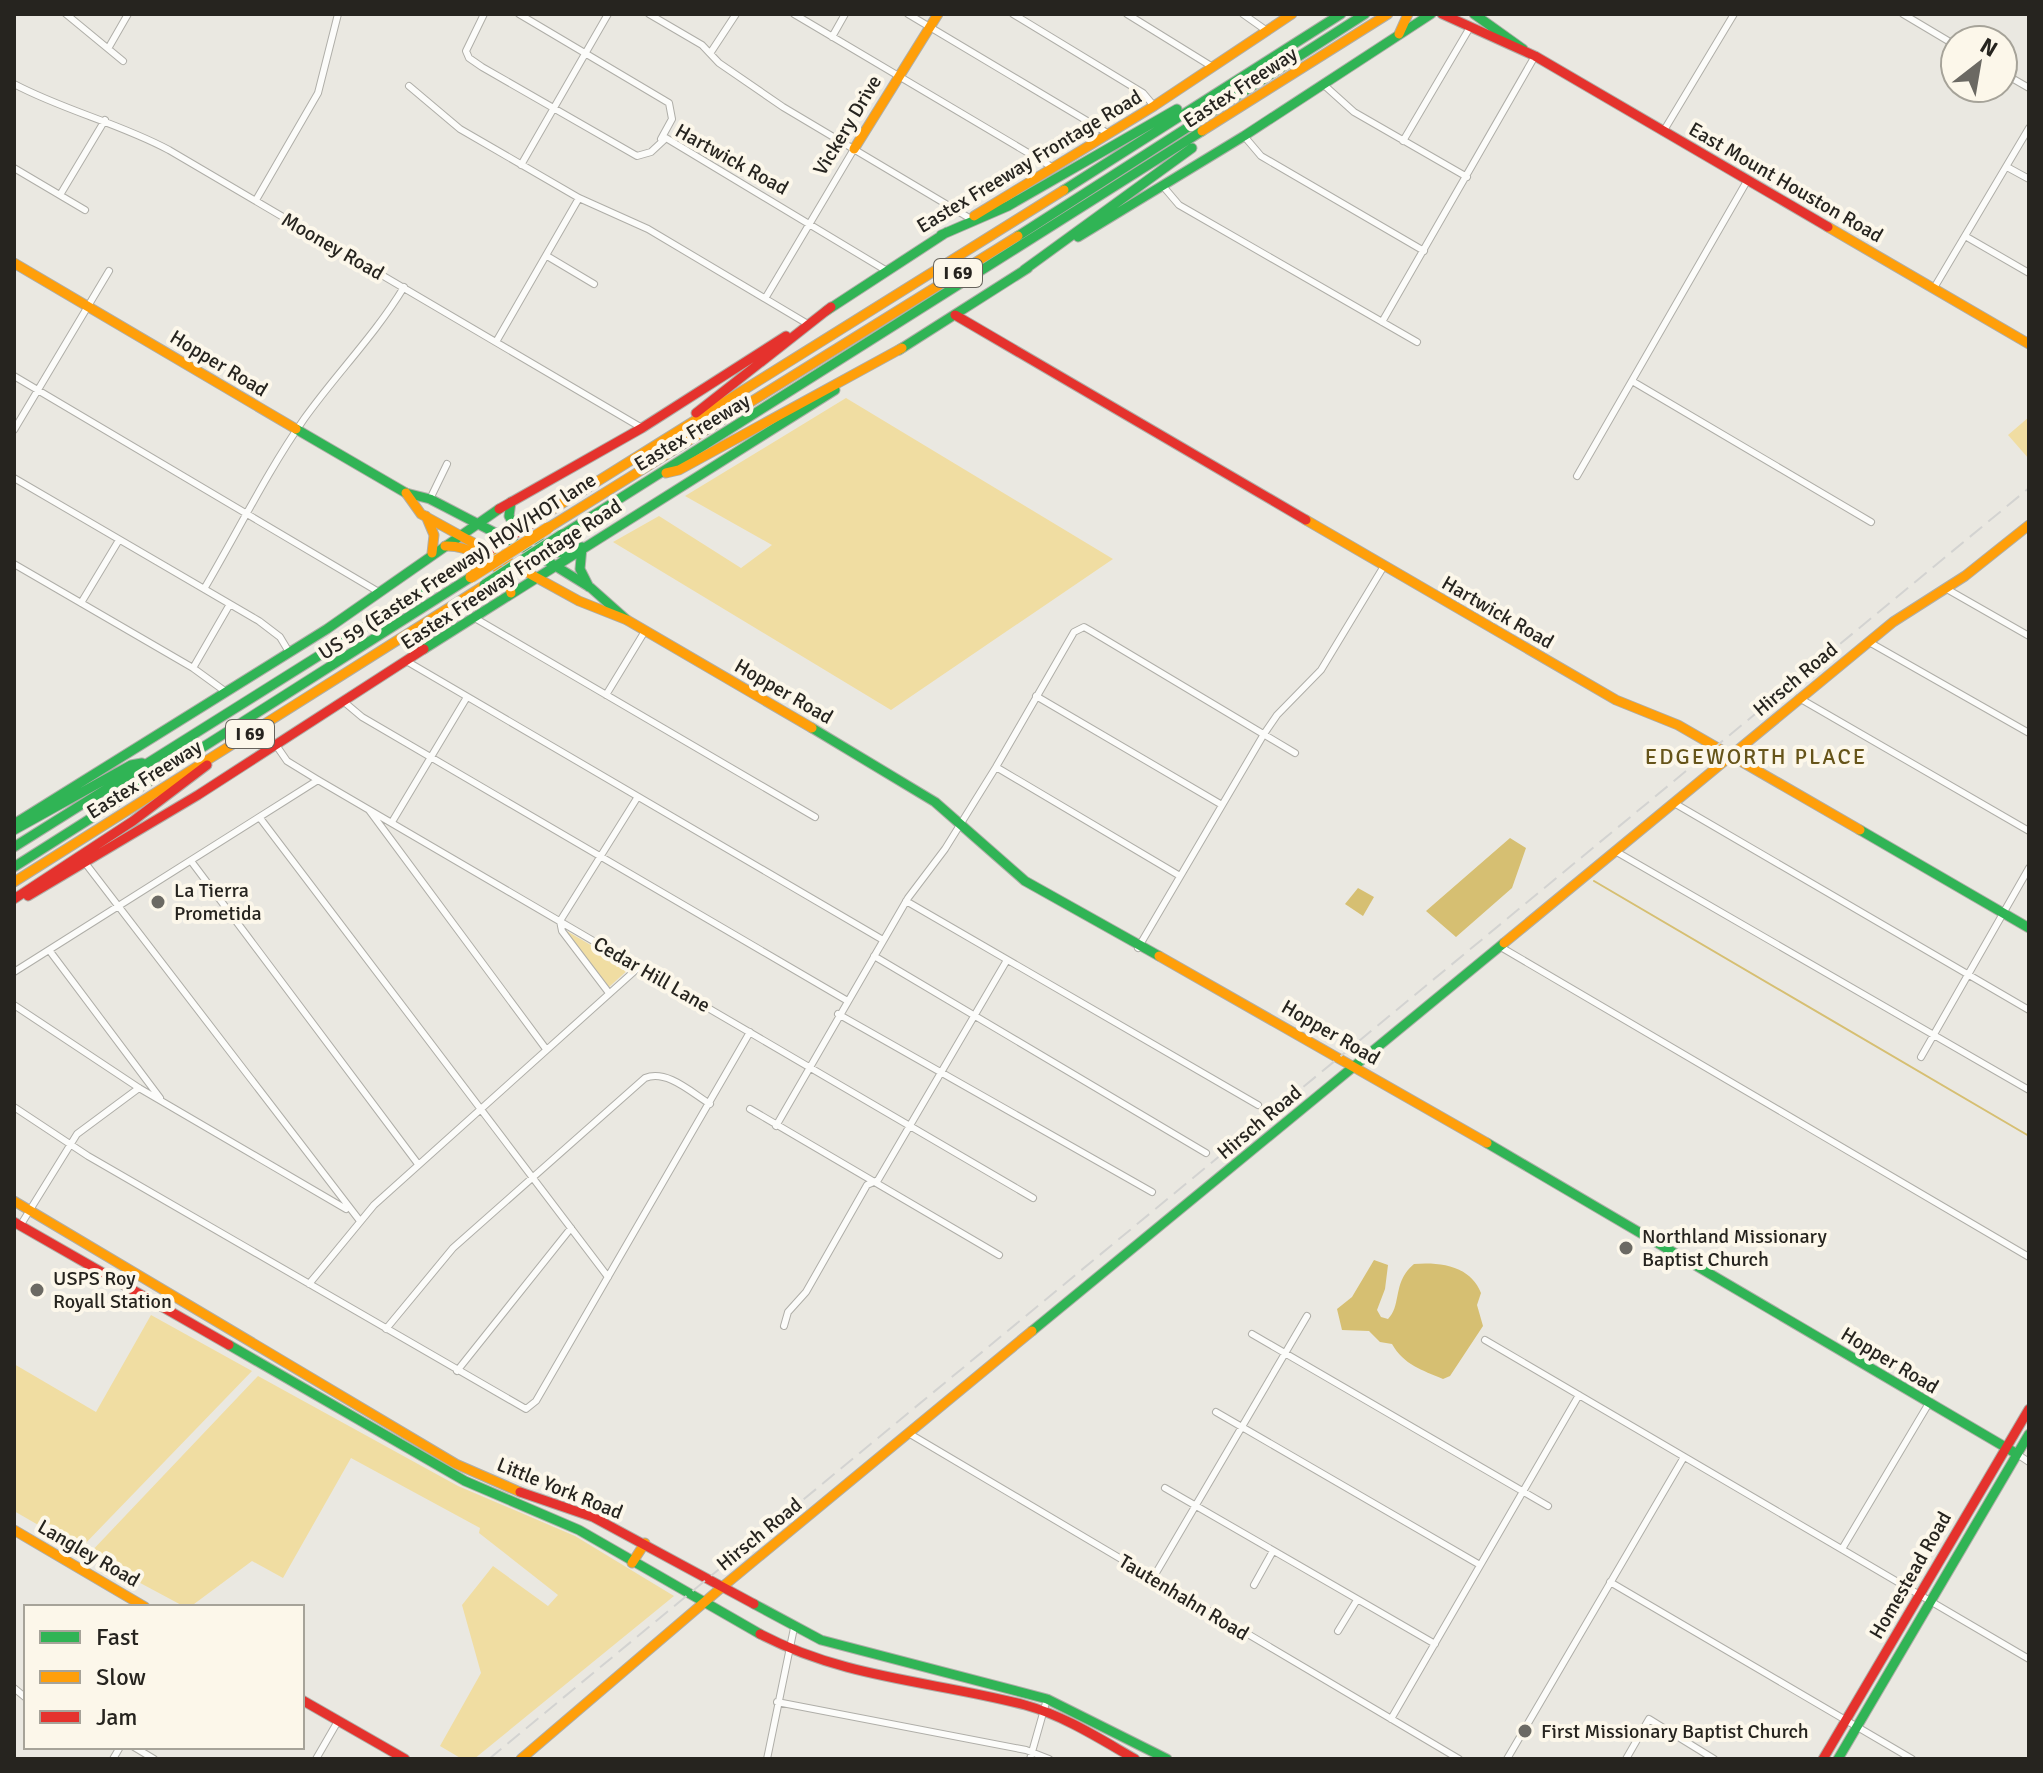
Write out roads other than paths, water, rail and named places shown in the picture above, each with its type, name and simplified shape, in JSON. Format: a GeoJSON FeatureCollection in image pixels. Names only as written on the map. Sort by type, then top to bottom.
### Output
{"type":"FeatureCollection","features":[{"type":"Feature","properties":{"kind":"main road","name":"Vickery Drive"},"geometry":{"type":"LineString","coordinates":[[854,149],[897,75],[938,14]]}},
{"type":"Feature","properties":{"kind":"main road","name":"Eastex Freeway Frontage Road"},"geometry":{"type":"LineString","coordinates":[[14,827],[289,652],[475,523],[642,428],[941,235],[1154,106],[1292,14]]}},
{"type":"Feature","properties":{"kind":"main road","name":"Eastex Freeway"},"geometry":{"type":"LineString","coordinates":[[14,847],[1341,14]]}},
{"type":"Feature","properties":{"kind":"main road","name":"US 59 (Eastex Freeway) HOV/HOT lane"},"geometry":{"type":"LineString","coordinates":[[14,867],[548,528],[1058,211],[1365,14]]}},
{"type":"Feature","properties":{"kind":"main road"},"geometry":{"type":"LineString","coordinates":[[1397,37],[1408,14]]}},
{"type":"Feature","properties":{"kind":"main road","name":"Eastex Freeway Frontage Road"},"geometry":{"type":"LineString","coordinates":[[14,901],[86,864],[408,662],[552,566],[1244,136],[1431,14]]}},
{"type":"Feature","properties":{"kind":"main road","name":"East Mount Houston Road"},"geometry":{"type":"LineString","coordinates":[[1442,14],[1469,29],[1530,54]]}},
{"type":"Feature","properties":{"kind":"main road","name":"Eastex Freeway"},"geometry":{"type":"LineString","coordinates":[[14,882],[1386,15]]}},
{"type":"Feature","properties":{"kind":"main road"},"geometry":{"type":"LineString","coordinates":[[1469,29],[1482,17]]}},
{"type":"Feature","properties":{"kind":"main road","name":"East Mount Houston Road"},"geometry":{"type":"LineString","coordinates":[[1482,17],[1530,54],[2029,344]]}},
{"type":"Feature","properties":{"kind":"main road"},"geometry":{"type":"LineString","coordinates":[[941,235],[1008,206],[1230,77],[1249,72]]}},
{"type":"Feature","properties":{"kind":"main road"},"geometry":{"type":"LineString","coordinates":[[1024,270],[1214,132],[1232,114]]}},
{"type":"Feature","properties":{"kind":"main road","name":"Hopper Road"},"geometry":{"type":"LineString","coordinates":[[14,263],[406,493],[430,499],[589,587],[627,620]]}},
{"type":"Feature","properties":{"kind":"main road"},"geometry":{"type":"LineString","coordinates":[[607,477],[716,398],[831,307]]}},
{"type":"Feature","properties":{"kind":"main road","name":"Hartwick Road"},"geometry":{"type":"LineString","coordinates":[[955,315],[1616,700],[1678,725],[2029,928]]}},
{"type":"Feature","properties":{"kind":"main road"},"geometry":{"type":"LineString","coordinates":[[654,475],[679,470],[902,348]]}},
{"type":"Feature","properties":{"kind":"main road","name":"Hopper Road"},"geometry":{"type":"LineString","coordinates":[[406,493],[426,516],[459,536],[579,601],[627,620],[921,792],[960,822],[985,852],[1009,871],[1138,948],[1356,1066],[2011,1451]]}},
{"type":"Feature","properties":{"kind":"main road"},"geometry":{"type":"LineString","coordinates":[[511,502],[509,516],[513,523],[554,552],[578,550],[580,569],[589,587]]}},
{"type":"Feature","properties":{"kind":"main road"},"geometry":{"type":"LineString","coordinates":[[426,516],[436,550],[459,546],[493,564],[508,577],[511,593]]}},
{"type":"Feature","properties":{"kind":"main road","name":"Hirsch Road"},"geometry":{"type":"LineString","coordinates":[[521,1759],[721,1588],[1799,698],[1915,605],[2026,533]]}},
{"type":"Feature","properties":{"kind":"main road"},"geometry":{"type":"LineString","coordinates":[[14,901],[200,774],[216,755]]}},
{"type":"Feature","properties":{"kind":"main road"},"geometry":{"type":"LineString","coordinates":[[14,827],[131,765],[151,762]]}},
{"type":"Feature","properties":{"kind":"main road","name":"Little York Road"},"geometry":{"type":"LineString","coordinates":[[14,1201],[456,1464],[490,1481],[593,1517],[821,1640],[1011,1687],[1047,1699],[1113,1729],[1160,1757]]}},
{"type":"Feature","properties":{"kind":"main road","name":"Little York Road"},"geometry":{"type":"LineString","coordinates":[[17,1224],[465,1481],[579,1530],[702,1604],[788,1649],[862,1674],[974,1693],[1045,1712],[1135,1759]]}},
{"type":"Feature","properties":{"kind":"main road"},"geometry":{"type":"LineString","coordinates":[[115,1279],[124,1264]]}},
{"type":"Feature","properties":{"kind":"main road","name":"Homestead Road"},"geometry":{"type":"LineString","coordinates":[[1823,1759],[1890,1657],[1965,1531],[2011,1451],[2029,1409]]}},
{"type":"Feature","properties":{"kind":"main road","name":"Homestead Road"},"geometry":{"type":"LineString","coordinates":[[2011,1451],[2029,1434]]}},
{"type":"Feature","properties":{"kind":"main road","name":"Langley Road"},"geometry":{"type":"LineString","coordinates":[[14,1530],[142,1605]]}},
{"type":"Feature","properties":{"kind":"main road"},"geometry":{"type":"LineString","coordinates":[[632,1563],[645,1543]]}},
{"type":"Feature","properties":{"kind":"main road","name":"Homestead Road"},"geometry":{"type":"LineString","coordinates":[[1838,1759],[1890,1657]]}},
{"type":"Feature","properties":{"kind":"main road"},"geometry":{"type":"LineString","coordinates":[[304,1701],[405,1759]]}},
{"type":"Feature","properties":{"kind":"main road"},"geometry":{"type":"LineString","coordinates":[[1106,1743],[1113,1729]]}},
{"type":"Feature","properties":{"kind":"street"},"geometry":{"type":"LineString","coordinates":[[66,14],[123,61]]}},
{"type":"Feature","properties":{"kind":"street"},"geometry":{"type":"LineString","coordinates":[[109,47],[128,14]]}},
{"type":"Feature","properties":{"kind":"street"},"geometry":{"type":"LineString","coordinates":[[256,200],[318,93],[338,14]]}},
{"type":"Feature","properties":{"kind":"street","name":"Hartwick Road"},"geometry":{"type":"LineString","coordinates":[[484,14],[469,40],[466,51],[469,58],[637,156],[651,152],[661,139],[671,141],[887,271]]}},
{"type":"Feature","properties":{"kind":"street"},"geometry":{"type":"LineString","coordinates":[[519,14],[669,103],[672,119],[661,139]]}},
{"type":"Feature","properties":{"kind":"street"},"geometry":{"type":"LineString","coordinates":[[521,165],[608,14]]}},
{"type":"Feature","properties":{"kind":"street"},"geometry":{"type":"LineString","coordinates":[[649,14],[711,52],[719,63],[783,107],[971,219]]}},
{"type":"Feature","properties":{"kind":"street"},"geometry":{"type":"LineString","coordinates":[[711,52],[736,14]]}},
{"type":"Feature","properties":{"kind":"street"},"geometry":{"type":"LineString","coordinates":[[794,14],[1052,167]]}},
{"type":"Feature","properties":{"kind":"street"},"geometry":{"type":"LineString","coordinates":[[832,37],[845,14]]}},
{"type":"Feature","properties":{"kind":"street"},"geometry":{"type":"LineString","coordinates":[[908,14],[1109,134]]}},
{"type":"Feature","properties":{"kind":"street"},"geometry":{"type":"LineString","coordinates":[[1013,14],[1143,93],[1154,106]]}},
{"type":"Feature","properties":{"kind":"street"},"geometry":{"type":"LineString","coordinates":[[1127,14],[1211,66]]}},
{"type":"Feature","properties":{"kind":"street"},"geometry":{"type":"LineString","coordinates":[[1243,14],[1267,31]]}},
{"type":"Feature","properties":{"kind":"street"},"geometry":{"type":"LineString","coordinates":[[1663,132],[1734,14]]}},
{"type":"Feature","properties":{"kind":"street"},"geometry":{"type":"LineString","coordinates":[[1903,14],[1939,35]]}},
{"type":"Feature","properties":{"kind":"street"},"geometry":{"type":"LineString","coordinates":[[1403,141],[1469,29]]}},
{"type":"Feature","properties":{"kind":"street"},"geometry":{"type":"LineString","coordinates":[[1382,322],[1467,177],[1530,54]]}},
{"type":"Feature","properties":{"kind":"street","name":"Mooney Road"},"geometry":{"type":"LineString","coordinates":[[14,84],[69,110],[105,120],[145,137],[642,428]]}},
{"type":"Feature","properties":{"kind":"street"},"geometry":{"type":"LineString","coordinates":[[1324,85],[1343,105],[1467,177]]}},
{"type":"Feature","properties":{"kind":"street"},"geometry":{"type":"LineString","coordinates":[[409,86],[460,129],[579,198],[648,229],[806,323]]}},
{"type":"Feature","properties":{"kind":"street"},"geometry":{"type":"LineString","coordinates":[[60,195],[105,120]]}},
{"type":"Feature","properties":{"kind":"street"},"geometry":{"type":"LineString","coordinates":[[1934,288],[2029,128]]}},
{"type":"Feature","properties":{"kind":"street"},"geometry":{"type":"LineString","coordinates":[[1244,136],[1261,156],[1424,251]]}},
{"type":"Feature","properties":{"kind":"street","name":"Vickery Drive"},"geometry":{"type":"LineString","coordinates":[[766,297],[854,149]]}},
{"type":"Feature","properties":{"kind":"street"},"geometry":{"type":"LineString","coordinates":[[2007,167],[2029,179]]}},
{"type":"Feature","properties":{"kind":"street"},"geometry":{"type":"LineString","coordinates":[[14,168],[85,210]]}},
{"type":"Feature","properties":{"kind":"street"},"geometry":{"type":"LineString","coordinates":[[1577,476],[1747,181]]}},
{"type":"Feature","properties":{"kind":"street"},"geometry":{"type":"LineString","coordinates":[[1162,185],[1179,205],[1417,342]]}},
{"type":"Feature","properties":{"kind":"street"},"geometry":{"type":"LineString","coordinates":[[496,342],[579,198]]}},
{"type":"Feature","properties":{"kind":"street"},"geometry":{"type":"LineString","coordinates":[[1965,236],[2029,273]]}},
{"type":"Feature","properties":{"kind":"street"},"geometry":{"type":"LineString","coordinates":[[547,256],[594,284]]}},
{"type":"Feature","properties":{"kind":"street"},"geometry":{"type":"LineString","coordinates":[[14,430],[109,271]]}},
{"type":"Feature","properties":{"kind":"street"},"geometry":{"type":"LineString","coordinates":[[204,589],[298,430],[332,381],[379,328],[404,287]]}},
{"type":"Feature","properties":{"kind":"street"},"geometry":{"type":"LineString","coordinates":[[14,376],[377,591]]}},
{"type":"Feature","properties":{"kind":"street"},"geometry":{"type":"LineString","coordinates":[[1632,381],[1871,522]]}},
{"type":"Feature","properties":{"kind":"street"},"geometry":{"type":"LineString","coordinates":[[430,499],[447,464]]}},
{"type":"Feature","properties":{"kind":"street"},"geometry":{"type":"LineString","coordinates":[[14,478],[270,629],[289,652]]}},
{"type":"Feature","properties":{"kind":"street"},"geometry":{"type":"LineString","coordinates":[[81,603],[119,540]]}},
{"type":"Feature","properties":{"kind":"street"},"geometry":{"type":"LineString","coordinates":[[14,564],[193,668],[226,693]]}},
{"type":"Feature","properties":{"kind":"street"},"geometry":{"type":"LineString","coordinates":[[1138,948],[1264,734],[1277,715],[1321,670],[1384,566]]}},
{"type":"Feature","properties":{"kind":"street"},"geometry":{"type":"LineString","coordinates":[[1945,588],[2029,636]]}},
{"type":"Feature","properties":{"kind":"street"},"geometry":{"type":"LineString","coordinates":[[193,668],[230,604]]}},
{"type":"Feature","properties":{"kind":"street"},"geometry":{"type":"LineString","coordinates":[[473,617],[815,817]]}},
{"type":"Feature","properties":{"kind":"street"},"geometry":{"type":"LineString","coordinates":[[776,1126],[846,1000],[906,901],[996,767],[1074,632],[1084,627],[1295,753]]}},
{"type":"Feature","properties":{"kind":"street"},"geometry":{"type":"LineString","coordinates":[[606,695],[645,631]]}},
{"type":"Feature","properties":{"kind":"street"},"geometry":{"type":"LineString","coordinates":[[1869,642],[2029,733]]}},
{"type":"Feature","properties":{"kind":"street"},"geometry":{"type":"LineString","coordinates":[[408,662],[883,940]]}},
{"type":"Feature","properties":{"kind":"street"},"geometry":{"type":"LineString","coordinates":[[1036,696],[1222,805]]}},
{"type":"Feature","properties":{"kind":"street"},"geometry":{"type":"LineString","coordinates":[[392,822],[467,697]]}},
{"type":"Feature","properties":{"kind":"street"},"geometry":{"type":"LineString","coordinates":[[1799,698],[2029,831]]}},
{"type":"Feature","properties":{"kind":"street"},"geometry":{"type":"LineString","coordinates":[[343,701],[352,711],[846,1000]]}},
{"type":"Feature","properties":{"kind":"street","name":"Cedar Hill Lane"},"geometry":{"type":"LineString","coordinates":[[276,745],[287,761],[318,780],[1033,1198]]}},
{"type":"Feature","properties":{"kind":"street"},"geometry":{"type":"LineString","coordinates":[[996,767],[1180,876]]}},
{"type":"Feature","properties":{"kind":"street"},"geometry":{"type":"LineString","coordinates":[[14,972],[318,780]]}},
{"type":"Feature","properties":{"kind":"street"},"geometry":{"type":"LineString","coordinates":[[609,993],[562,931],[560,921],[637,798]]}},
{"type":"Feature","properties":{"kind":"street"},"geometry":{"type":"LineString","coordinates":[[1674,803],[2029,1010]]}},
{"type":"Feature","properties":{"kind":"street"},"geometry":{"type":"LineString","coordinates":[[369,810],[546,1049]]}},
{"type":"Feature","properties":{"kind":"street"},"geometry":{"type":"LineString","coordinates":[[260,818],[608,1277]]}},
{"type":"Feature","properties":{"kind":"street"},"geometry":{"type":"LineString","coordinates":[[1615,851],[2029,1090]]}},
{"type":"Feature","properties":{"kind":"street"},"geometry":{"type":"LineString","coordinates":[[191,861],[418,1164]]}},
{"type":"Feature","properties":{"kind":"street"},"geometry":{"type":"LineString","coordinates":[[86,864],[349,1211],[360,1221]]}},
{"type":"Feature","properties":{"kind":"street"},"geometry":{"type":"LineString","coordinates":[[1921,1057],[2029,868]]}},
{"type":"Feature","properties":{"kind":"street"},"geometry":{"type":"LineString","coordinates":[[906,901],[1258,1105]]}},
{"type":"Feature","properties":{"kind":"street"},"geometry":{"type":"LineString","coordinates":[[1499,946],[2029,1257]]}},
{"type":"Feature","properties":{"kind":"street"},"geometry":{"type":"LineString","coordinates":[[49,950],[161,1100]]}},
{"type":"Feature","properties":{"kind":"street"},"geometry":{"type":"LineString","coordinates":[[874,956],[1206,1153]]}},
{"type":"Feature","properties":{"kind":"street"},"geometry":{"type":"LineString","coordinates":[[784,1326],[788,1312],[806,1292],[867,1185],[878,1180],[1007,960]]}},
{"type":"Feature","properties":{"kind":"street"},"geometry":{"type":"LineString","coordinates":[[309,1284],[360,1221],[418,1164],[639,967]]}},
{"type":"Feature","properties":{"kind":"street"},"geometry":{"type":"LineString","coordinates":[[14,1005],[139,1088],[349,1211]]}},
{"type":"Feature","properties":{"kind":"street"},"geometry":{"type":"LineString","coordinates":[[838,1014],[1152,1192]]}},
{"type":"Feature","properties":{"kind":"street"},"geometry":{"type":"LineString","coordinates":[[14,1107],[70,1145],[457,1371],[515,1404],[528,1408],[536,1401],[750,1032]]}},
{"type":"Feature","properties":{"kind":"street"},"geometry":{"type":"LineString","coordinates":[[386,1329],[453,1248],[650,1076],[665,1077],[710,1104]]}},
{"type":"Feature","properties":{"kind":"street"},"geometry":{"type":"LineString","coordinates":[[17,1224],[30,1210],[70,1145],[87,1124],[139,1088]]}},
{"type":"Feature","properties":{"kind":"street"},"geometry":{"type":"LineString","coordinates":[[750,1109],[999,1255]]}},
{"type":"Feature","properties":{"kind":"street"},"geometry":{"type":"LineString","coordinates":[[457,1371],[571,1228]]}},
{"type":"Feature","properties":{"kind":"street"},"geometry":{"type":"LineString","coordinates":[[1153,1578],[1307,1316]]}},
{"type":"Feature","properties":{"kind":"street"},"geometry":{"type":"LineString","coordinates":[[1252,1334],[1548,1506]]}},
{"type":"Feature","properties":{"kind":"street"},"geometry":{"type":"LineString","coordinates":[[1485,1340],[2029,1659]]}},
{"type":"Feature","properties":{"kind":"street"},"geometry":{"type":"LineString","coordinates":[[1391,1719],[1579,1395]]}},
{"type":"Feature","properties":{"kind":"street"},"geometry":{"type":"LineString","coordinates":[[1842,1549],[1929,1403]]}},
{"type":"Feature","properties":{"kind":"street"},"geometry":{"type":"LineString","coordinates":[[1216,1412],[1480,1565]]}},
{"type":"Feature","properties":{"kind":"street","name":"Tautenhahn Road"},"geometry":{"type":"LineString","coordinates":[[910,1434],[1459,1759]]}},
{"type":"Feature","properties":{"kind":"street","name":"Hopper Road"},"geometry":{"type":"LineString","coordinates":[[2011,1451],[2029,1462]]}},
{"type":"Feature","properties":{"kind":"street"},"geometry":{"type":"LineString","coordinates":[[1507,1759],[1684,1457]]}},
{"type":"Feature","properties":{"kind":"street"},"geometry":{"type":"LineString","coordinates":[[1165,1488],[1435,1644]]}},
{"type":"Feature","properties":{"kind":"street"},"geometry":{"type":"LineString","coordinates":[[1254,1585],[1273,1551]]}},
{"type":"Feature","properties":{"kind":"street"},"geometry":{"type":"LineString","coordinates":[[1610,1582],[1912,1759]]}},
{"type":"Feature","properties":{"kind":"street"},"geometry":{"type":"LineString","coordinates":[[1338,1631],[1357,1600]]}},
{"type":"Feature","properties":{"kind":"street"},"geometry":{"type":"LineString","coordinates":[[767,1759],[794,1628]]}},
{"type":"Feature","properties":{"kind":"street"},"geometry":{"type":"LineString","coordinates":[[1031,1756],[1047,1699]]}},
{"type":"Feature","properties":{"kind":"street"},"geometry":{"type":"LineString","coordinates":[[777,1702],[1049,1759]]}},
{"type":"Feature","properties":{"kind":"street"},"geometry":{"type":"LineString","coordinates":[[1626,1759],[1649,1719],[1714,1759]]}},
{"type":"Feature","properties":{"kind":"street"},"geometry":{"type":"LineString","coordinates":[[316,1759],[338,1721]]}},
{"type":"Feature","properties":{"kind":"waterway"},"geometry":{"type":"LineString","coordinates":[[1594,881],[2029,1136]]}},
{"type":"Feature","properties":{"kind":"railway"},"geometry":{"type":"LineString","coordinates":[[489,1759],[2029,488]]}},
{"type":"Feature","properties":{"kind":"place","name":"La Tierra Prometida"},"geometry":{"type":"Point","coordinates":[158,902]}},
{"type":"Feature","properties":{"kind":"place","name":"Northland Missionary Baptist Church"},"geometry":{"type":"Point","coordinates":[1626,1248]}},
{"type":"Feature","properties":{"kind":"place","name":"USPS Roy Royall Station"},"geometry":{"type":"Point","coordinates":[37,1290]}},
{"type":"Feature","properties":{"kind":"place","name":"First Missionary Baptist Church"},"geometry":{"type":"Point","coordinates":[1525,1731]}},
{"type":"Feature","properties":{"kind":"district","name":"EDGEWORTH PLACE"},"geometry":{"type":"Point","coordinates":[1756,756]}}]}
